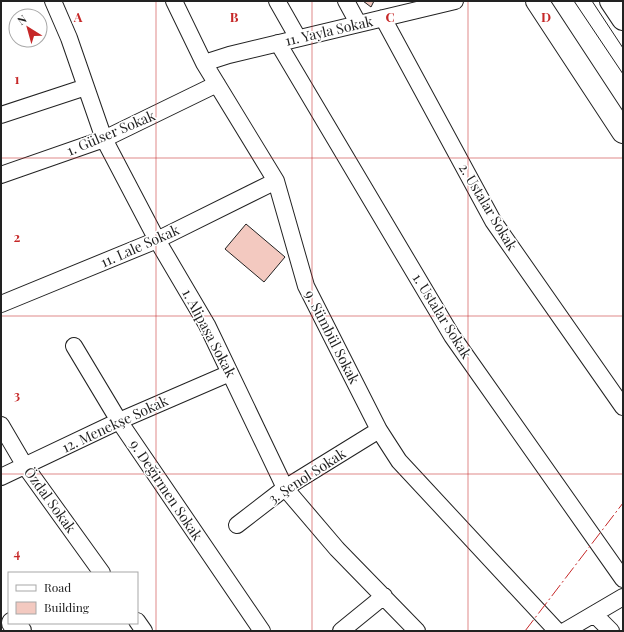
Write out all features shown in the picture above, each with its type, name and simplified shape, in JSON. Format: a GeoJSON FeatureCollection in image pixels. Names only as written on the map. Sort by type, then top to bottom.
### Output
{"type":"FeatureCollection","features":[{"type":"Feature","properties":{"kind":"main road"},"geometry":{"type":"LineString","coordinates":[[537,1],[623,132]]}},
{"type":"Feature","properties":{"kind":"main road"},"geometry":{"type":"LineString","coordinates":[[611,1],[623,19]]}},
{"type":"Feature","properties":{"kind":"street","name":"1. Alipaşa Sokak"},"geometry":{"type":"LineString","coordinates":[[53,1],[70,38],[104,139],[157,240],[207,325],[285,488],[337,549],[417,631]]}},
{"type":"Feature","properties":{"kind":"street","name":"9. Sümbül Sokak"},"geometry":{"type":"LineString","coordinates":[[174,1],[204,64],[276,181],[306,286],[379,430],[400,461],[557,631]]}},
{"type":"Feature","properties":{"kind":"street"},"geometry":{"type":"LineString","coordinates":[[277,1],[298,38]]}},
{"type":"Feature","properties":{"kind":"street"},"geometry":{"type":"LineString","coordinates":[[346,1],[358,23]]}},
{"type":"Feature","properties":{"kind":"street","name":"11. Yayla Sokak"},"geometry":{"type":"LineString","coordinates":[[204,64],[230,55],[454,1]]}},
{"type":"Feature","properties":{"kind":"street","name":"2. Ustalar Sokak"},"geometry":{"type":"LineString","coordinates":[[383,18],[493,221],[623,406]]}},
{"type":"Feature","properties":{"kind":"street","name":"1. Ustalar Sokak"},"geometry":{"type":"LineString","coordinates":[[278,43],[452,336],[623,579]]}},
{"type":"Feature","properties":{"kind":"street","name":"1. Gülser Sokak"},"geometry":{"type":"LineString","coordinates":[[1,175],[104,139],[217,84]]}},
{"type":"Feature","properties":{"kind":"street"},"geometry":{"type":"LineString","coordinates":[[1,115],[86,87]]}},
{"type":"Feature","properties":{"kind":"street","name":"11. Lale Sokak"},"geometry":{"type":"LineString","coordinates":[[1,304],[157,240],[276,181]]}},
{"type":"Feature","properties":{"kind":"street","name":"9. Değirmen Sokak"},"geometry":{"type":"LineString","coordinates":[[74,346],[119,421],[262,631]]}},
{"type":"Feature","properties":{"kind":"street","name":"12. Menekşe Sokak"},"geometry":{"type":"LineString","coordinates":[[1,476],[119,421],[230,373]]}},
{"type":"Feature","properties":{"kind":"street","name":"Özdal Sokak"},"geometry":{"type":"LineString","coordinates":[[1,426],[25,466],[101,572]]}},
{"type":"Feature","properties":{"kind":"street","name":"3. Şenol Sokak"},"geometry":{"type":"LineString","coordinates":[[237,525],[285,488],[379,430]]}},
{"type":"Feature","properties":{"kind":"street"},"geometry":{"type":"LineString","coordinates":[[341,631],[384,596]]}},
{"type":"Feature","properties":{"kind":"street"},"geometry":{"type":"LineString","coordinates":[[565,631],[623,597]]}},
{"type":"Feature","properties":{"kind":"street"},"geometry":{"type":"LineString","coordinates":[[594,614],[611,631]]}},
{"type":"Feature","properties":{"kind":"street"},"geometry":{"type":"LineString","coordinates":[[138,622],[144,631]]}},
{"type":"Feature","properties":{"kind":"building"},"geometry":{"type":"Polygon","coordinates":[[[363,1],[374,1],[371,7],[363,1]]]}},
{"type":"Feature","properties":{"kind":"building"},"geometry":{"type":"Polygon","coordinates":[[[246,224],[285,257],[264,282],[225,249],[246,224]]]}},
{"type":"Feature","properties":{"kind":"tram line"},"geometry":{"type":"LineString","coordinates":[[574,1],[623,74]]}},
{"type":"Feature","properties":{"kind":"tram line"},"geometry":{"type":"LineString","coordinates":[[592,1],[623,48]]}},
{"type":"Feature","properties":{"kind":"power"},"geometry":{"type":"LineString","coordinates":[[525,631],[623,503]]}}]}
